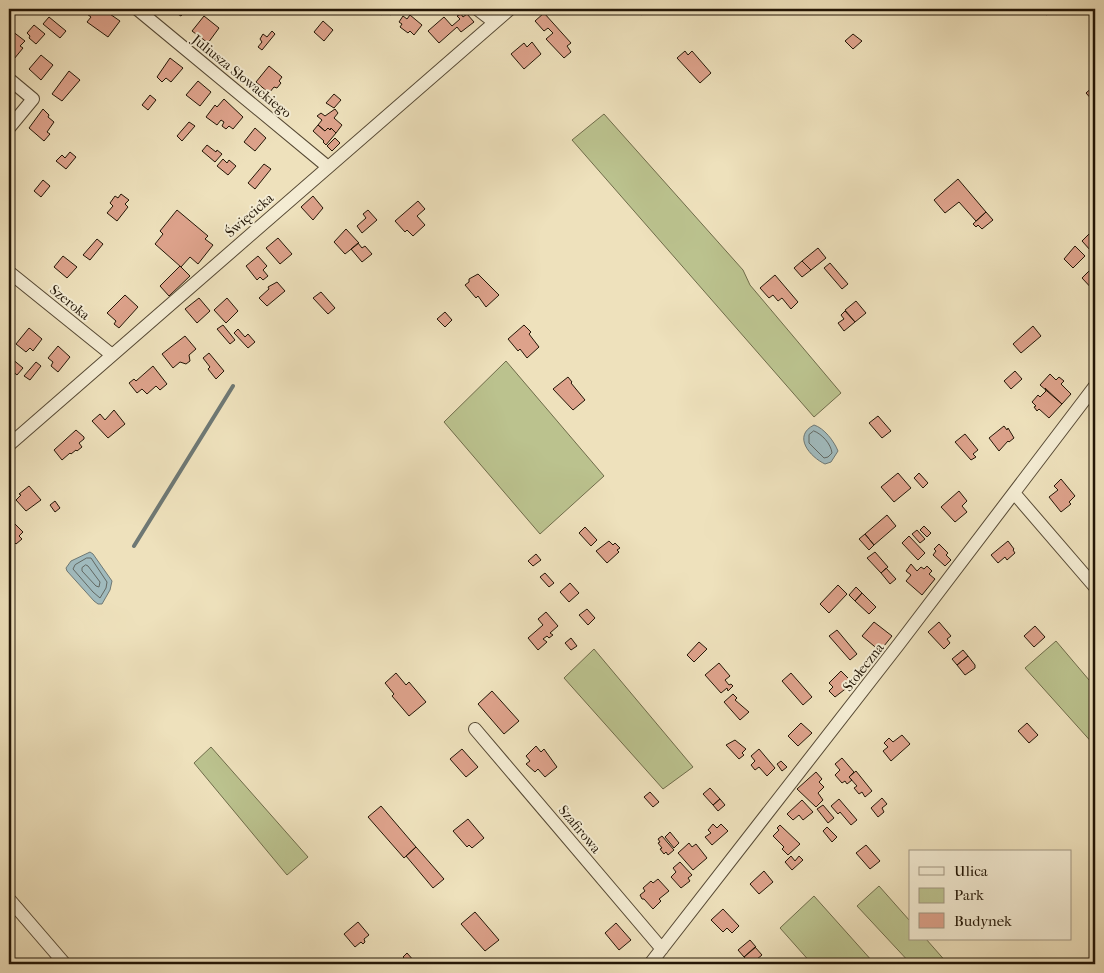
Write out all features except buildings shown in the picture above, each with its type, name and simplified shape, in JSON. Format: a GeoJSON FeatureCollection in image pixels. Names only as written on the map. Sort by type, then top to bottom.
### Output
{"type":"FeatureCollection","features":[{"type":"Feature","properties":{"kind":"street","name":"Juliusza Słowackiego"},"geometry":{"type":"LineString","coordinates":[[137,9],[328,167]]}},
{"type":"Feature","properties":{"kind":"street"},"geometry":{"type":"LineString","coordinates":[[477,9],[494,22]]}},
{"type":"Feature","properties":{"kind":"street","name":"Święcicka"},"geometry":{"type":"LineString","coordinates":[[9,445],[510,9]]}},
{"type":"Feature","properties":{"kind":"street"},"geometry":{"type":"LineString","coordinates":[[9,79],[33,99],[9,128]]}},
{"type":"Feature","properties":{"kind":"street","name":"Szeroka"},"geometry":{"type":"LineString","coordinates":[[9,272],[112,355]]}},
{"type":"Feature","properties":{"kind":"street","name":"Stołeczna"},"geometry":{"type":"LineString","coordinates":[[650,964],[899,644],[1095,386]]}},
{"type":"Feature","properties":{"kind":"street"},"geometry":{"type":"LineString","coordinates":[[1014,493],[1095,587]]}},
{"type":"Feature","properties":{"kind":"street","name":"Szafirowa"},"geometry":{"type":"LineString","coordinates":[[475,729],[662,949]]}},
{"type":"Feature","properties":{"kind":"street"},"geometry":{"type":"LineString","coordinates":[[9,899],[65,964]]}},
{"type":"Feature","properties":{"kind":"green space"},"geometry":{"type":"Polygon","coordinates":[[[604,114],[743,270],[750,285],[841,393],[814,417],[572,140],[604,114]]]}},
{"type":"Feature","properties":{"kind":"green space"},"geometry":{"type":"Polygon","coordinates":[[[506,361],[604,476],[540,534],[444,422],[506,361]]]}},
{"type":"Feature","properties":{"kind":"green space"},"geometry":{"type":"Polygon","coordinates":[[[1056,641],[1095,687],[1095,746],[1025,668],[1056,641]]]}},
{"type":"Feature","properties":{"kind":"green space"},"geometry":{"type":"Polygon","coordinates":[[[594,649],[693,767],[663,789],[564,678],[594,649]]]}},
{"type":"Feature","properties":{"kind":"green space"},"geometry":{"type":"Polygon","coordinates":[[[211,747],[308,857],[287,875],[194,763],[211,747]]]}},
{"type":"Feature","properties":{"kind":"green space"},"geometry":{"type":"Polygon","coordinates":[[[879,886],[909,920],[909,940],[927,940],[948,964],[911,964],[857,906],[879,886]]]}},
{"type":"Feature","properties":{"kind":"green space"},"geometry":{"type":"Polygon","coordinates":[[[814,896],[873,962],[871,964],[812,964],[780,928],[814,896]]]}},
{"type":"Feature","properties":{"kind":"water"},"geometry":{"type":"Polygon","coordinates":[[[814,425],[825,432],[838,451],[831,462],[825,464],[819,461],[806,446],[804,435],[814,425]]]}},
{"type":"Feature","properties":{"kind":"water"},"geometry":{"type":"Polygon","coordinates":[[[90,552],[112,581],[110,590],[102,604],[94,601],[66,568],[71,561],[90,552]]]}},
{"type":"Feature","properties":{"kind":"waterway"},"geometry":{"type":"LineString","coordinates":[[134,546],[233,386]]}}]}
